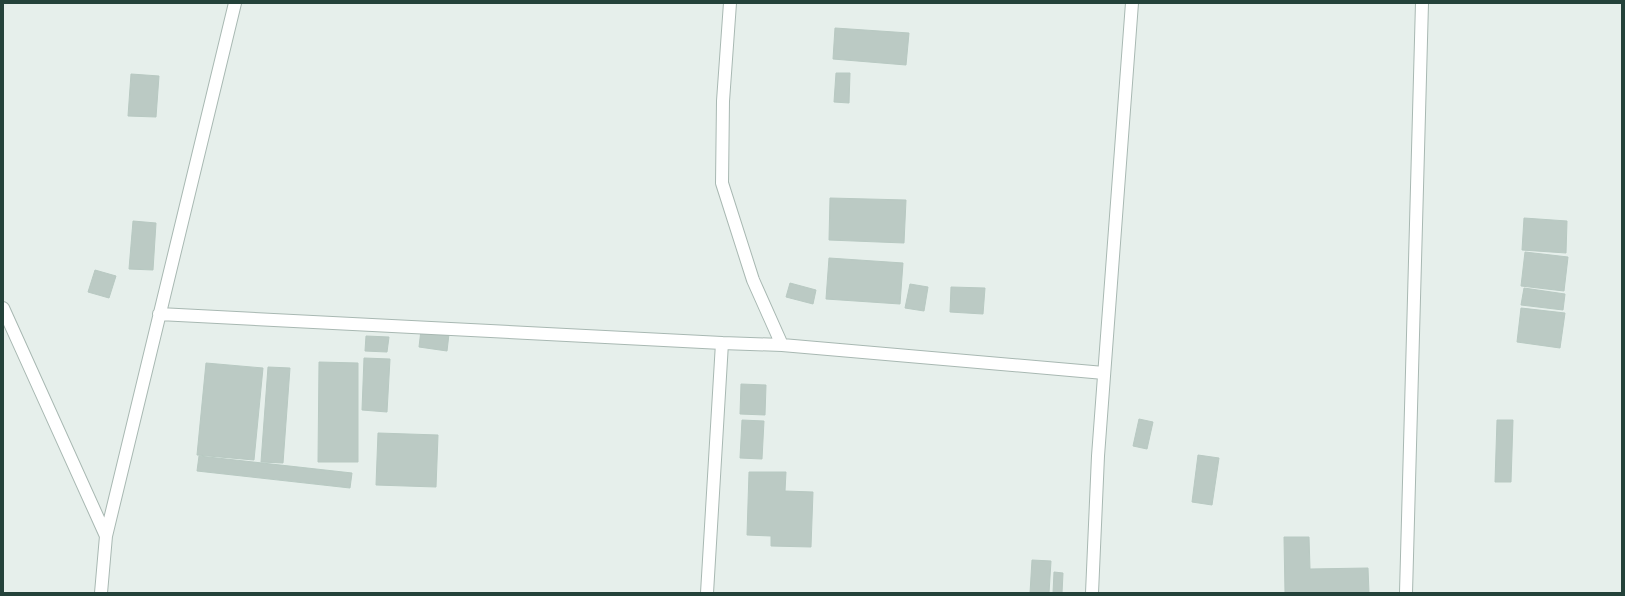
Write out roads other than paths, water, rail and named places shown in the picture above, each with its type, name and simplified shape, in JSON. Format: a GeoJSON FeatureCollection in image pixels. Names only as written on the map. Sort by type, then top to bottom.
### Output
{"type":"FeatureCollection","features":[{"type":"Feature","properties":{"kind":"street"},"geometry":{"type":"LineString","coordinates":[[101,593],[106,536],[235,3]]}},
{"type":"Feature","properties":{"kind":"street"},"geometry":{"type":"LineString","coordinates":[[730,3],[723,101],[722,182],[753,280],[782,345]]}},
{"type":"Feature","properties":{"kind":"street"},"geometry":{"type":"LineString","coordinates":[[1092,593],[1098,456],[1132,3]]}},
{"type":"Feature","properties":{"kind":"street"},"geometry":{"type":"LineString","coordinates":[[1406,593],[1422,3]]}},
{"type":"Feature","properties":{"kind":"street"},"geometry":{"type":"LineString","coordinates":[[3,308],[106,536]]}},
{"type":"Feature","properties":{"kind":"street"},"geometry":{"type":"LineString","coordinates":[[159,314],[782,345],[1104,373]]}},
{"type":"Feature","properties":{"kind":"street"},"geometry":{"type":"LineString","coordinates":[[707,593],[722,343]]}}]}
